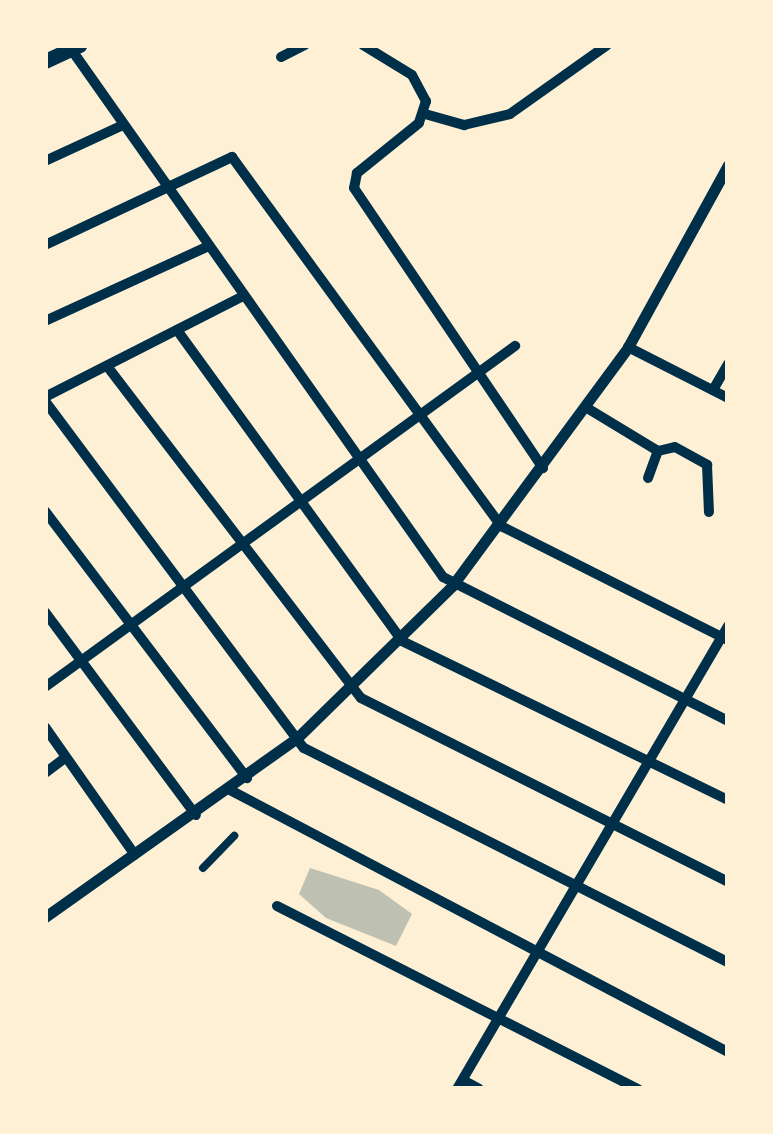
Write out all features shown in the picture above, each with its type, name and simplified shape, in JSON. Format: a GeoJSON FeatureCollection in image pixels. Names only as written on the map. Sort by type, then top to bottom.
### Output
{"type":"FeatureCollection","features":[{"type":"Feature","properties":{"kind":"main road"},"geometry":{"type":"LineString","coordinates":[[45,61],[75,47]]}},
{"type":"Feature","properties":{"kind":"street"},"geometry":{"type":"LineString","coordinates":[[280,57],[305,45]]}},
{"type":"Feature","properties":{"kind":"street"},"geometry":{"type":"LineString","coordinates":[[363,45],[412,76],[425,114]]}},
{"type":"Feature","properties":{"kind":"street"},"geometry":{"type":"LineString","coordinates":[[425,114],[464,125],[510,114],[607,45]]}},
{"type":"Feature","properties":{"kind":"street"},"geometry":{"type":"LineString","coordinates":[[75,47],[124,126],[354,460],[452,586],[728,722]]}},
{"type":"Feature","properties":{"kind":"street"},"geometry":{"type":"LineString","coordinates":[[425,114],[353,184],[543,468]]}},
{"type":"Feature","properties":{"kind":"street"},"geometry":{"type":"LineString","coordinates":[[45,162],[124,126]]}},
{"type":"Feature","properties":{"kind":"street"},"geometry":{"type":"LineString","coordinates":[[45,245],[169,192],[232,157],[500,526],[725,639]]}},
{"type":"Feature","properties":{"kind":"street"},"geometry":{"type":"LineString","coordinates":[[45,917],[247,778],[298,738],[353,691],[452,586],[543,468],[628,347],[728,164]]}},
{"type":"Feature","properties":{"kind":"street"},"geometry":{"type":"LineString","coordinates":[[45,321],[207,247]]}},
{"type":"Feature","properties":{"kind":"street"},"geometry":{"type":"LineString","coordinates":[[242,297],[45,399],[298,738],[728,962]]}},
{"type":"Feature","properties":{"kind":"street"},"geometry":{"type":"LineString","coordinates":[[177,330],[402,641],[728,800]]}},
{"type":"Feature","properties":{"kind":"street"},"geometry":{"type":"LineString","coordinates":[[45,687],[515,346]]}},
{"type":"Feature","properties":{"kind":"street"},"geometry":{"type":"LineString","coordinates":[[628,347],[728,398]]}},
{"type":"Feature","properties":{"kind":"street"},"geometry":{"type":"LineString","coordinates":[[713,390],[728,364]]}},
{"type":"Feature","properties":{"kind":"street"},"geometry":{"type":"LineString","coordinates":[[106,366],[353,691],[607,824],[728,882]]}},
{"type":"Feature","properties":{"kind":"street"},"geometry":{"type":"LineString","coordinates":[[586,408],[658,451],[675,447],[707,465],[709,512]]}},
{"type":"Feature","properties":{"kind":"street"},"geometry":{"type":"LineString","coordinates":[[648,478],[658,451]]}},
{"type":"Feature","properties":{"kind":"street"},"geometry":{"type":"LineString","coordinates":[[45,511],[247,778]]}},
{"type":"Feature","properties":{"kind":"street"},"geometry":{"type":"LineString","coordinates":[[45,612],[196,814]]}},
{"type":"Feature","properties":{"kind":"street"},"geometry":{"type":"LineString","coordinates":[[479,1089],[460,1085],[678,699],[725,639],[728,626]]}},
{"type":"Feature","properties":{"kind":"street"},"geometry":{"type":"LineString","coordinates":[[45,727],[136,855]]}},
{"type":"Feature","properties":{"kind":"street"},"geometry":{"type":"LineString","coordinates":[[45,773],[66,757]]}},
{"type":"Feature","properties":{"kind":"street"},"geometry":{"type":"LineString","coordinates":[[230,790],[535,954],[728,1052]]}},
{"type":"Feature","properties":{"kind":"street"},"geometry":{"type":"LineString","coordinates":[[202,868],[234,836]]}},
{"type":"Feature","properties":{"kind":"street"},"geometry":{"type":"LineString","coordinates":[[276,906],[638,1089]]}},
{"type":"Feature","properties":{"kind":"building"},"geometry":{"type":"Polygon","coordinates":[[[310,868],[379,890],[412,914],[396,946],[326,918],[299,894],[310,868]]]}}]}
